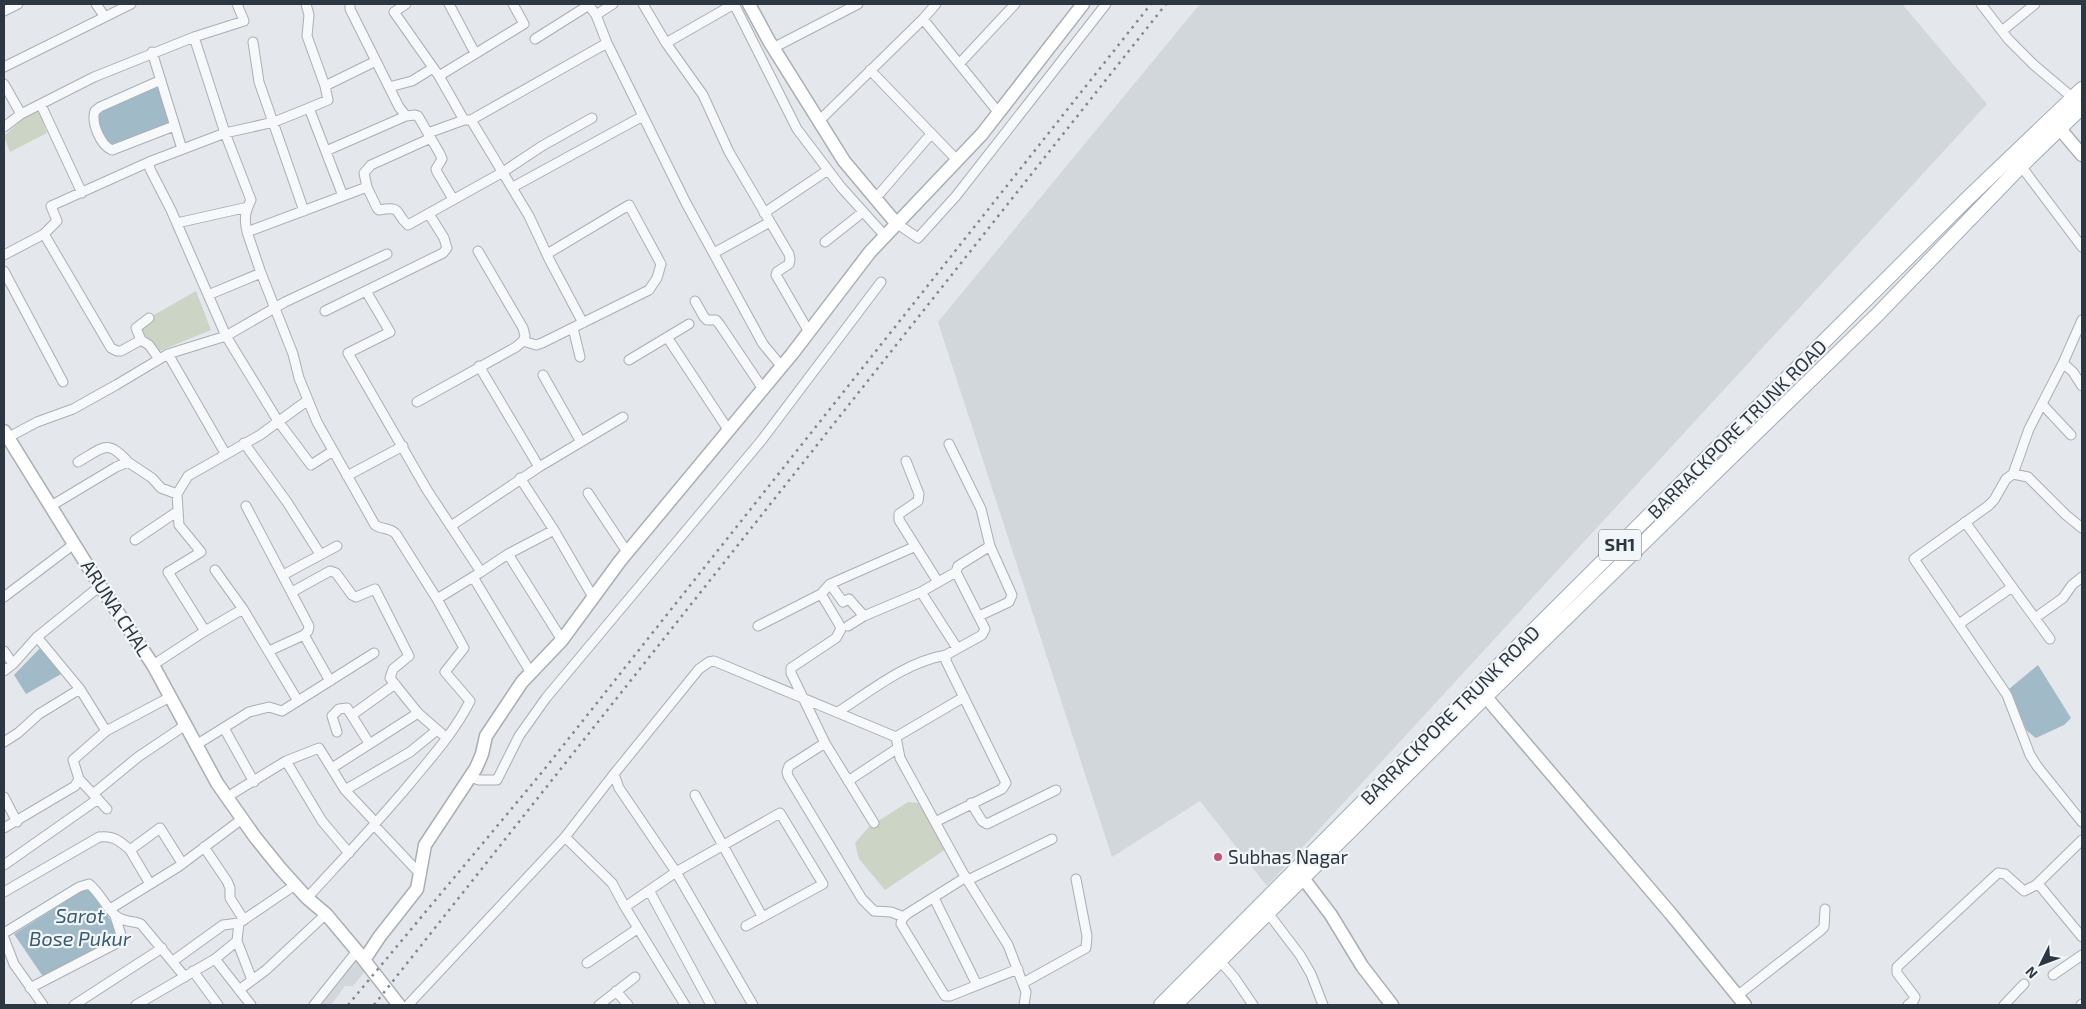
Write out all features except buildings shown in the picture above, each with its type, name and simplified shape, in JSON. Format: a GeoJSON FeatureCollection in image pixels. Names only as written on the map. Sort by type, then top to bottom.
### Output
{"type":"FeatureCollection","features":[{"type":"Feature","properties":{"kind":"main road","name":"BARRACKPORE TRUNK ROAD"},"geometry":{"type":"LineString","coordinates":[[1161,1005],[1481,692],[1876,316],[2021,166],[2060,129],[2079,98]]}},
{"type":"Feature","properties":{"kind":"main road","name":"BARRACKPORE TRUNK ROAD"},"geometry":{"type":"LineString","coordinates":[[1175,1005],[1303,878],[1481,692],[1968,197],[2079,98]]}},
{"type":"Feature","properties":{"kind":"street"},"geometry":{"type":"LineString","coordinates":[[4,11],[18,4]]}},
{"type":"Feature","properties":{"kind":"street"},"geometry":{"type":"LineString","coordinates":[[96,4],[105,17]]}},
{"type":"Feature","properties":{"kind":"street"},"geometry":{"type":"LineString","coordinates":[[4,67],[131,4]]}},
{"type":"Feature","properties":{"kind":"street"},"geometry":{"type":"LineString","coordinates":[[4,127],[21,114],[94,77],[194,36],[244,21],[237,4]]}},
{"type":"Feature","properties":{"kind":"street"},"geometry":{"type":"LineString","coordinates":[[4,255],[44,234],[57,221],[51,206],[149,162],[225,132],[274,122],[328,100],[325,86],[307,36],[309,15],[306,4]]}},
{"type":"Feature","properties":{"kind":"street"},"geometry":{"type":"LineString","coordinates":[[350,4],[350,9],[399,107],[406,116]]}},
{"type":"Feature","properties":{"kind":"street"},"geometry":{"type":"LineString","coordinates":[[406,4],[394,12],[513,187],[583,323]]}},
{"type":"Feature","properties":{"kind":"street"},"geometry":{"type":"LineString","coordinates":[[449,4],[475,53]]}},
{"type":"Feature","properties":{"kind":"street"},"geometry":{"type":"LineString","coordinates":[[389,87],[436,72],[475,53],[524,24],[513,4]]}},
{"type":"Feature","properties":{"kind":"street"},"geometry":{"type":"LineString","coordinates":[[535,38],[588,4],[596,15],[607,43],[686,203],[763,344],[782,366]]}},
{"type":"Feature","properties":{"kind":"street"},"geometry":{"type":"LineString","coordinates":[[596,15],[612,4]]}},
{"type":"Feature","properties":{"kind":"street"},"geometry":{"type":"LineString","coordinates":[[666,43],[734,4],[797,128],[828,170],[884,236]]}},
{"type":"Feature","properties":{"kind":"street"},"geometry":{"type":"LineString","coordinates":[[773,48],[858,4]]}},
{"type":"Feature","properties":{"kind":"street"},"geometry":{"type":"LineString","coordinates":[[819,121],[924,19],[936,4]]}},
{"type":"Feature","properties":{"kind":"street"},"geometry":{"type":"LineString","coordinates":[[960,63],[1015,4]]}},
{"type":"Feature","properties":{"kind":"street"},"geometry":{"type":"LineString","coordinates":[[314,1005],[380,936],[417,889],[426,845],[471,777],[482,754],[490,730],[522,682],[562,640],[627,552],[782,366],[870,252],[982,134],[1083,4]]}},
{"type":"Feature","properties":{"kind":"street"},"geometry":{"type":"LineString","coordinates":[[752,5],[773,48],[844,161],[896,223],[918,238],[956,196],[1106,4]]}},
{"type":"Feature","properties":{"kind":"street"},"geometry":{"type":"LineString","coordinates":[[1981,4],[2002,31],[2034,65],[2079,98]]}},
{"type":"Feature","properties":{"kind":"street"},"geometry":{"type":"LineString","coordinates":[[2002,31],[2035,4]]}},
{"type":"Feature","properties":{"kind":"street"},"geometry":{"type":"LineString","coordinates":[[645,5],[666,43],[703,95],[729,152],[790,259],[789,264],[777,272],[776,275],[808,332]]}},
{"type":"Feature","properties":{"kind":"street"},"geometry":{"type":"LineString","coordinates":[[924,19],[998,112]]}},
{"type":"Feature","properties":{"kind":"street"},"geometry":{"type":"LineString","coordinates":[[194,36],[225,132],[250,200],[244,220],[247,232],[293,354],[299,378],[308,400],[332,451],[375,525],[389,529],[396,534],[437,599],[464,648],[445,672],[470,701],[448,739],[375,824],[307,898]]}},
{"type":"Feature","properties":{"kind":"street"},"geometry":{"type":"LineString","coordinates":[[253,42],[259,82],[304,211]]}},
{"type":"Feature","properties":{"kind":"street"},"geometry":{"type":"LineString","coordinates":[[592,118],[408,225],[396,209],[377,208],[367,187],[364,173],[371,166],[430,136],[467,120],[607,43]]}},
{"type":"Feature","properties":{"kind":"street"},"geometry":{"type":"LineString","coordinates":[[152,52],[182,149]]}},
{"type":"Feature","properties":{"kind":"street"},"geometry":{"type":"LineString","coordinates":[[325,86],[376,61]]}},
{"type":"Feature","properties":{"kind":"street"},"geometry":{"type":"LineString","coordinates":[[870,70],[957,160]]}},
{"type":"Feature","properties":{"kind":"street"},"geometry":{"type":"LineString","coordinates":[[161,80],[100,107],[95,111],[93,122],[104,143],[112,150],[174,126]]}},
{"type":"Feature","properties":{"kind":"street"},"geometry":{"type":"LineString","coordinates":[[4,84],[21,114]]}},
{"type":"Feature","properties":{"kind":"street"},"geometry":{"type":"LineString","coordinates":[[41,105],[82,193]]}},
{"type":"Feature","properties":{"kind":"street"},"geometry":{"type":"LineString","coordinates":[[309,108],[343,196]]}},
{"type":"Feature","properties":{"kind":"street"},"geometry":{"type":"LineString","coordinates":[[326,151],[406,116],[418,116],[442,159],[436,169],[438,176],[453,199]]}},
{"type":"Feature","properties":{"kind":"street"},"geometry":{"type":"LineString","coordinates":[[513,187],[643,116]]}},
{"type":"Feature","properties":{"kind":"street"},"geometry":{"type":"LineString","coordinates":[[2060,129],[2082,155]]}},
{"type":"Feature","properties":{"kind":"street"},"geometry":{"type":"LineString","coordinates":[[875,199],[932,134]]}},
{"type":"Feature","properties":{"kind":"street"},"geometry":{"type":"LineString","coordinates":[[149,162],[150,169],[177,223],[226,336],[278,421],[311,465],[332,451]]}},
{"type":"Feature","properties":{"kind":"street"},"geometry":{"type":"LineString","coordinates":[[2021,166],[2082,247]]}},
{"type":"Feature","properties":{"kind":"street"},"geometry":{"type":"LineString","coordinates":[[764,213],[828,170]]}},
{"type":"Feature","properties":{"kind":"street"},"geometry":{"type":"LineString","coordinates":[[247,232],[367,187]]}},
{"type":"Feature","properties":{"kind":"street"},"geometry":{"type":"LineString","coordinates":[[524,341],[536,346],[650,290],[658,278],[661,264],[629,205],[546,254]]}},
{"type":"Feature","properties":{"kind":"street"},"geometry":{"type":"LineString","coordinates":[[177,223],[248,207]]}},
{"type":"Feature","properties":{"kind":"street"},"geometry":{"type":"LineString","coordinates":[[825,242],[863,212]]}},
{"type":"Feature","properties":{"kind":"street"},"geometry":{"type":"LineString","coordinates":[[325,311],[443,253],[447,248],[444,238],[429,214]]}},
{"type":"Feature","properties":{"kind":"street"},"geometry":{"type":"LineString","coordinates":[[714,253],[770,222]]}},
{"type":"Feature","properties":{"kind":"street"},"geometry":{"type":"LineString","coordinates":[[44,234],[111,348],[120,351],[141,340]]}},
{"type":"Feature","properties":{"kind":"street"},"geometry":{"type":"LineString","coordinates":[[418,402],[479,366],[505,354],[524,341],[523,328],[478,251]]}},
{"type":"Feature","properties":{"kind":"street"},"geometry":{"type":"LineString","coordinates":[[7,440],[37,422],[73,409],[168,354],[226,336],[276,308],[387,254]]}},
{"type":"Feature","properties":{"kind":"street"},"geometry":{"type":"LineString","coordinates":[[4,271],[62,382]]}},
{"type":"Feature","properties":{"kind":"street"},"geometry":{"type":"LineString","coordinates":[[208,295],[261,273]]}},
{"type":"Feature","properties":{"kind":"street"},"geometry":{"type":"LineString","coordinates":[[471,777],[479,780],[497,780],[519,736],[546,698],[761,441],[882,282]]}},
{"type":"Feature","properties":{"kind":"street"},"geometry":{"type":"LineString","coordinates":[[366,291],[390,332],[348,353],[427,490],[451,526],[531,673]]}},
{"type":"Feature","properties":{"kind":"street"},"geometry":{"type":"LineString","coordinates":[[695,301],[704,318],[716,320],[720,325],[763,389]]}},
{"type":"Feature","properties":{"kind":"street"},"geometry":{"type":"LineString","coordinates":[[149,318],[137,327],[136,330],[141,340],[150,345],[159,359]]}},
{"type":"Feature","properties":{"kind":"street"},"geometry":{"type":"LineString","coordinates":[[2082,320],[2063,363],[2029,429],[2013,474],[2006,480],[1994,500],[1914,559],[2010,701],[2030,755],[2037,766],[2082,822]]}},
{"type":"Feature","properties":{"kind":"street"},"geometry":{"type":"LineString","coordinates":[[629,360],[688,324]]}},
{"type":"Feature","properties":{"kind":"street"},"geometry":{"type":"LineString","coordinates":[[573,328],[580,357]]}},
{"type":"Feature","properties":{"kind":"street"},"geometry":{"type":"LineString","coordinates":[[667,337],[728,432]]}},
{"type":"Feature","properties":{"kind":"street"},"geometry":{"type":"LineString","coordinates":[[168,354],[224,454]]}},
{"type":"Feature","properties":{"kind":"street"},"geometry":{"type":"LineString","coordinates":[[2063,363],[2074,372],[2082,386]]}},
{"type":"Feature","properties":{"kind":"street"},"geometry":{"type":"LineString","coordinates":[[479,366],[539,467]]}},
{"type":"Feature","properties":{"kind":"street"},"geometry":{"type":"LineString","coordinates":[[543,375],[581,442]]}},
{"type":"Feature","properties":{"kind":"street"},"geometry":{"type":"LineString","coordinates":[[205,630],[168,572],[201,552],[179,524],[177,494],[188,476],[260,435],[308,400]]}},
{"type":"Feature","properties":{"kind":"street"},"geometry":{"type":"LineString","coordinates":[[2042,404],[2071,435]]}},
{"type":"Feature","properties":{"kind":"street"},"geometry":{"type":"LineString","coordinates":[[451,526],[520,478],[624,417]]}},
{"type":"Feature","properties":{"kind":"street","name":"ARUNA CHAL"},"geometry":{"type":"LineString","coordinates":[[7,440],[52,506],[100,586],[153,665],[216,783],[294,885],[326,914],[399,1005]]}},
{"type":"Feature","properties":{"kind":"street"},"geometry":{"type":"LineString","coordinates":[[244,443],[287,502],[320,554]]}},
{"type":"Feature","properties":{"kind":"street"},"geometry":{"type":"LineString","coordinates":[[949,444],[981,509],[990,546],[1012,595],[1011,600],[979,616]]}},
{"type":"Feature","properties":{"kind":"street"},"geometry":{"type":"LineString","coordinates":[[347,476],[403,446]]}},
{"type":"Feature","properties":{"kind":"street"},"geometry":{"type":"LineString","coordinates":[[78,462],[104,447],[112,447],[118,450],[128,462],[152,478],[161,488],[177,494]]}},
{"type":"Feature","properties":{"kind":"street"},"geometry":{"type":"LineString","coordinates":[[906,461],[919,494],[918,501],[899,514],[899,520],[914,547],[938,582]]}},
{"type":"Feature","properties":{"kind":"street"},"geometry":{"type":"LineString","coordinates":[[52,506],[116,467],[128,462]]}},
{"type":"Feature","properties":{"kind":"street"},"geometry":{"type":"LineString","coordinates":[[2013,474],[2028,477],[2066,515],[2082,528]]}},
{"type":"Feature","properties":{"kind":"street"},"geometry":{"type":"LineString","coordinates":[[520,478],[594,597]]}},
{"type":"Feature","properties":{"kind":"street"},"geometry":{"type":"LineString","coordinates":[[588,494],[627,552]]}},
{"type":"Feature","properties":{"kind":"street"},"geometry":{"type":"LineString","coordinates":[[246,506],[309,626],[308,632],[304,635],[269,651]]}},
{"type":"Feature","properties":{"kind":"street"},"geometry":{"type":"LineString","coordinates":[[136,540],[178,511]]}},
{"type":"Feature","properties":{"kind":"street"},"geometry":{"type":"LineString","coordinates":[[1965,522],[2050,640]]}},
{"type":"Feature","properties":{"kind":"street"},"geometry":{"type":"LineString","coordinates":[[437,599],[508,554],[554,530]]}},
{"type":"Feature","properties":{"kind":"street"},"geometry":{"type":"LineString","coordinates":[[4,597],[74,544]]}},
{"type":"Feature","properties":{"kind":"street"},"geometry":{"type":"LineString","coordinates":[[283,575],[337,546]]}},
{"type":"Feature","properties":{"kind":"street"},"geometry":{"type":"LineString","coordinates":[[848,626],[864,616],[921,592],[956,572],[958,566],[990,546]]}},
{"type":"Feature","properties":{"kind":"street"},"geometry":{"type":"LineString","coordinates":[[758,626],[821,594],[830,584],[914,547]]}},
{"type":"Feature","properties":{"kind":"street"},"geometry":{"type":"LineString","coordinates":[[508,554],[562,640]]}},
{"type":"Feature","properties":{"kind":"street"},"geometry":{"type":"LineString","coordinates":[[215,570],[243,609],[298,701]]}},
{"type":"Feature","properties":{"kind":"street"},"geometry":{"type":"LineString","coordinates":[[292,592],[330,571],[336,573],[352,595],[356,597],[376,589],[409,656],[393,669],[390,678],[418,713],[448,739]]}},
{"type":"Feature","properties":{"kind":"street"},"geometry":{"type":"LineString","coordinates":[[838,712],[908,667],[931,658],[946,655],[982,635],[985,629],[956,572]]}},
{"type":"Feature","properties":{"kind":"street"},"geometry":{"type":"LineString","coordinates":[[2035,618],[2064,597],[2070,586],[2082,577]]}},
{"type":"Feature","properties":{"kind":"street"},"geometry":{"type":"LineString","coordinates":[[830,584],[843,602],[849,599],[864,616]]}},
{"type":"Feature","properties":{"kind":"street"},"geometry":{"type":"LineString","coordinates":[[4,671],[37,638],[100,586]]}},
{"type":"Feature","properties":{"kind":"street"},"geometry":{"type":"LineString","coordinates":[[1959,624],[2012,587]]}},
{"type":"Feature","properties":{"kind":"street"},"geometry":{"type":"LineString","coordinates":[[921,592],[957,648]]}},
{"type":"Feature","properties":{"kind":"street"},"geometry":{"type":"LineString","coordinates":[[821,594],[841,629],[836,638],[791,668],[793,678],[825,743],[874,823]]}},
{"type":"Feature","properties":{"kind":"street"},"geometry":{"type":"LineString","coordinates":[[153,665],[205,630],[243,609]]}},
{"type":"Feature","properties":{"kind":"street"},"geometry":{"type":"LineString","coordinates":[[304,635],[330,681]]}},
{"type":"Feature","properties":{"kind":"street"},"geometry":{"type":"LineString","coordinates":[[37,638],[80,688],[106,731]]}},
{"type":"Feature","properties":{"kind":"street"},"geometry":{"type":"LineString","coordinates":[[4,651],[13,664]]}},
{"type":"Feature","properties":{"kind":"street"},"geometry":{"type":"LineString","coordinates":[[196,745],[249,712],[270,707],[282,710],[374,653]]}},
{"type":"Feature","properties":{"kind":"street"},"geometry":{"type":"LineString","coordinates":[[935,822],[1002,789],[1006,783],[946,661],[946,655]]}},
{"type":"Feature","properties":{"kind":"street"},"geometry":{"type":"LineString","coordinates":[[408,1005],[565,837],[699,669],[709,662],[719,662],[896,737]]}},
{"type":"Feature","properties":{"kind":"street"},"geometry":{"type":"LineString","coordinates":[[352,715],[395,684]]}},
{"type":"Feature","properties":{"kind":"street"},"geometry":{"type":"LineString","coordinates":[[4,742],[39,714],[80,688]]}},
{"type":"Feature","properties":{"kind":"street"},"geometry":{"type":"LineString","coordinates":[[1481,692],[1671,914],[1741,1001],[1824,927],[1825,909]]}},
{"type":"Feature","properties":{"kind":"street"},"geometry":{"type":"LineString","coordinates":[[106,809],[79,779],[73,760],[106,731],[170,697]]}},
{"type":"Feature","properties":{"kind":"street"},"geometry":{"type":"LineString","coordinates":[[896,737],[964,697]]}},
{"type":"Feature","properties":{"kind":"street"},"geometry":{"type":"LineString","coordinates":[[337,732],[332,716],[343,707],[347,708],[369,743]]}},
{"type":"Feature","properties":{"kind":"street"},"geometry":{"type":"LineString","coordinates":[[332,768],[418,713]]}},
{"type":"Feature","properties":{"kind":"street"},"geometry":{"type":"LineString","coordinates":[[4,865],[95,796],[138,757],[184,726]]}},
{"type":"Feature","properties":{"kind":"street"},"geometry":{"type":"LineString","coordinates":[[224,728],[254,782]]}},
{"type":"Feature","properties":{"kind":"street"},"geometry":{"type":"LineString","coordinates":[[345,790],[410,752],[438,730]]}},
{"type":"Feature","properties":{"kind":"street"},"geometry":{"type":"LineString","coordinates":[[896,737],[900,758],[967,879],[1008,945],[1026,992],[1024,1005]]}},
{"type":"Feature","properties":{"kind":"street"},"geometry":{"type":"LineString","coordinates":[[825,743],[789,766],[786,772],[862,899],[874,911],[891,912],[904,917]]}},
{"type":"Feature","properties":{"kind":"street"},"geometry":{"type":"LineString","coordinates":[[227,797],[286,761],[319,748],[345,790],[421,875]]}},
{"type":"Feature","properties":{"kind":"street"},"geometry":{"type":"LineString","coordinates":[[848,781],[898,748]]}},
{"type":"Feature","properties":{"kind":"street"},"geometry":{"type":"LineString","coordinates":[[286,761],[322,821],[349,853]]}},
{"type":"Feature","properties":{"kind":"street"},"geometry":{"type":"LineString","coordinates":[[614,774],[619,788],[676,872],[753,1005]]}},
{"type":"Feature","properties":{"kind":"street"},"geometry":{"type":"LineString","coordinates":[[4,828],[75,786],[79,779]]}},
{"type":"Feature","properties":{"kind":"street"},"geometry":{"type":"LineString","coordinates":[[971,803],[982,821],[987,824],[1056,790]]}},
{"type":"Feature","properties":{"kind":"street"},"geometry":{"type":"LineString","coordinates":[[4,796],[17,822]]}},
{"type":"Feature","properties":{"kind":"street"},"geometry":{"type":"LineString","coordinates":[[695,796],[762,916]]}},
{"type":"Feature","properties":{"kind":"street"},"geometry":{"type":"LineString","coordinates":[[625,907],[650,892],[676,872],[780,813],[823,884],[746,926]]}},
{"type":"Feature","properties":{"kind":"street"},"geometry":{"type":"LineString","coordinates":[[112,912],[150,884],[182,864],[242,819]]}},
{"type":"Feature","properties":{"kind":"street"},"geometry":{"type":"LineString","coordinates":[[130,850],[160,828],[182,864]]}},
{"type":"Feature","properties":{"kind":"street"},"geometry":{"type":"LineString","coordinates":[[4,892],[99,837],[109,836],[120,841],[130,850],[150,884]]}},
{"type":"Feature","properties":{"kind":"street"},"geometry":{"type":"LineString","coordinates":[[565,837],[612,883],[637,929],[685,1005]]}},
{"type":"Feature","properties":{"kind":"street"},"geometry":{"type":"LineString","coordinates":[[1018,969],[950,996],[944,1001],[901,924],[904,917],[967,879],[1052,839]]}},
{"type":"Feature","properties":{"kind":"street"},"geometry":{"type":"LineString","coordinates":[[1908,1005],[1915,997],[1897,973],[1897,967],[1994,875],[2000,872],[2005,874],[2024,891],[2036,885],[2082,840]]}},
{"type":"Feature","properties":{"kind":"street"},"geometry":{"type":"LineString","coordinates":[[136,1005],[215,959],[237,940],[242,922],[230,898],[230,888],[204,848]]}},
{"type":"Feature","properties":{"kind":"street"},"geometry":{"type":"LineString","coordinates":[[1303,878],[1331,915],[1362,966],[1392,1005]]}},
{"type":"Feature","properties":{"kind":"street"},"geometry":{"type":"LineString","coordinates":[[1023,983],[1086,948],[1087,936],[1076,879]]}},
{"type":"Feature","properties":{"kind":"street"},"geometry":{"type":"LineString","coordinates":[[4,933],[85,884],[92,887],[112,912],[126,922],[141,924],[173,961],[184,977]]}},
{"type":"Feature","properties":{"kind":"street"},"geometry":{"type":"LineString","coordinates":[[173,961],[223,925],[242,922],[294,885]]}},
{"type":"Feature","properties":{"kind":"street"},"geometry":{"type":"LineString","coordinates":[[2036,885],[2040,886],[2056,903],[2082,937]]}},
{"type":"Feature","properties":{"kind":"street"},"geometry":{"type":"LineString","coordinates":[[650,892],[711,1005]]}},
{"type":"Feature","properties":{"kind":"street"},"geometry":{"type":"LineString","coordinates":[[934,898],[977,985]]}},
{"type":"Feature","properties":{"kind":"street"},"geometry":{"type":"LineString","coordinates":[[30,988],[117,943],[121,935],[112,912]]}},
{"type":"Feature","properties":{"kind":"street"},"geometry":{"type":"LineString","coordinates":[[1268,913],[1311,974],[1323,1005]]}},
{"type":"Feature","properties":{"kind":"street"},"geometry":{"type":"LineString","coordinates":[[239,990],[266,970],[326,914]]}},
{"type":"Feature","properties":{"kind":"street"},"geometry":{"type":"LineString","coordinates":[[587,963],[637,929]]}},
{"type":"Feature","properties":{"kind":"street"},"geometry":{"type":"LineString","coordinates":[[4,938],[14,964],[43,1005]]}},
{"type":"Feature","properties":{"kind":"street"},"geometry":{"type":"LineString","coordinates":[[237,940],[252,980]]}},
{"type":"Feature","properties":{"kind":"street"},"geometry":{"type":"LineString","coordinates":[[74,1005],[162,948]]}},
{"type":"Feature","properties":{"kind":"street"},"geometry":{"type":"LineString","coordinates":[[2053,975],[2082,955]]}},
{"type":"Feature","properties":{"kind":"street"},"geometry":{"type":"LineString","coordinates":[[215,959],[251,1005]]}},
{"type":"Feature","properties":{"kind":"street"},"geometry":{"type":"LineString","coordinates":[[1220,961],[1234,977],[1253,1005]]}},
{"type":"Feature","properties":{"kind":"street"},"geometry":{"type":"LineString","coordinates":[[193,971],[218,1005]]}},
{"type":"Feature","properties":{"kind":"street"},"geometry":{"type":"LineString","coordinates":[[599,1005],[635,976]]}},
{"type":"Feature","properties":{"kind":"street"},"geometry":{"type":"LineString","coordinates":[[2004,1005],[2024,984]]}},
{"type":"Feature","properties":{"kind":"street"},"geometry":{"type":"LineString","coordinates":[[616,991],[628,1005]]}},
{"type":"Feature","properties":{"kind":"shaded area"},"geometry":{"type":"Polygon","coordinates":[[[1200,4],[1902,4],[1987,104],[1267,886],[1200,801],[1112,857],[938,322],[1200,4]]]}},
{"type":"Feature","properties":{"kind":"shaded area"},"geometry":{"type":"Polygon","coordinates":[[[357,955],[368,968],[353,986],[345,986],[331,1005],[316,1005],[357,955]]]}},
{"type":"Feature","properties":{"kind":"green space"},"geometry":{"type":"Polygon","coordinates":[[[37,106],[47,133],[10,152],[4,136],[37,106]]]}},
{"type":"Feature","properties":{"kind":"green space"},"geometry":{"type":"Polygon","coordinates":[[[196,291],[211,330],[157,352],[141,332],[133,327],[196,291]]]}},
{"type":"Feature","properties":{"kind":"green space"},"geometry":{"type":"Polygon","coordinates":[[[908,802],[918,803],[949,847],[885,890],[859,859],[855,843],[869,827],[908,802]]]}},
{"type":"Feature","properties":{"kind":"water"},"geometry":{"type":"Polygon","coordinates":[[[158,84],[170,123],[107,146],[94,113],[158,84]]]}},
{"type":"Feature","properties":{"kind":"water"},"geometry":{"type":"Polygon","coordinates":[[[43,645],[63,673],[26,694],[14,675],[43,645]]]}},
{"type":"Feature","properties":{"kind":"water"},"geometry":{"type":"Polygon","coordinates":[[[2038,665],[2071,718],[2064,725],[2036,738],[2027,731],[2009,689],[2038,665]]]}},
{"type":"Feature","properties":{"kind":"water","name":"Sarot Bose Pukur"},"geometry":{"type":"Polygon","coordinates":[[[90,886],[121,938],[46,981],[14,934],[90,886]]]}},
{"type":"Feature","properties":{"kind":"railway"},"geometry":{"type":"LineString","coordinates":[[348,1005],[543,771],[1151,4]]}},
{"type":"Feature","properties":{"kind":"railway"},"geometry":{"type":"LineString","coordinates":[[374,1005],[1166,4]]}},
{"type":"Feature","properties":{"kind":"place","name":"Subhas Nagar"},"geometry":{"type":"Point","coordinates":[1218,857]}}]}
